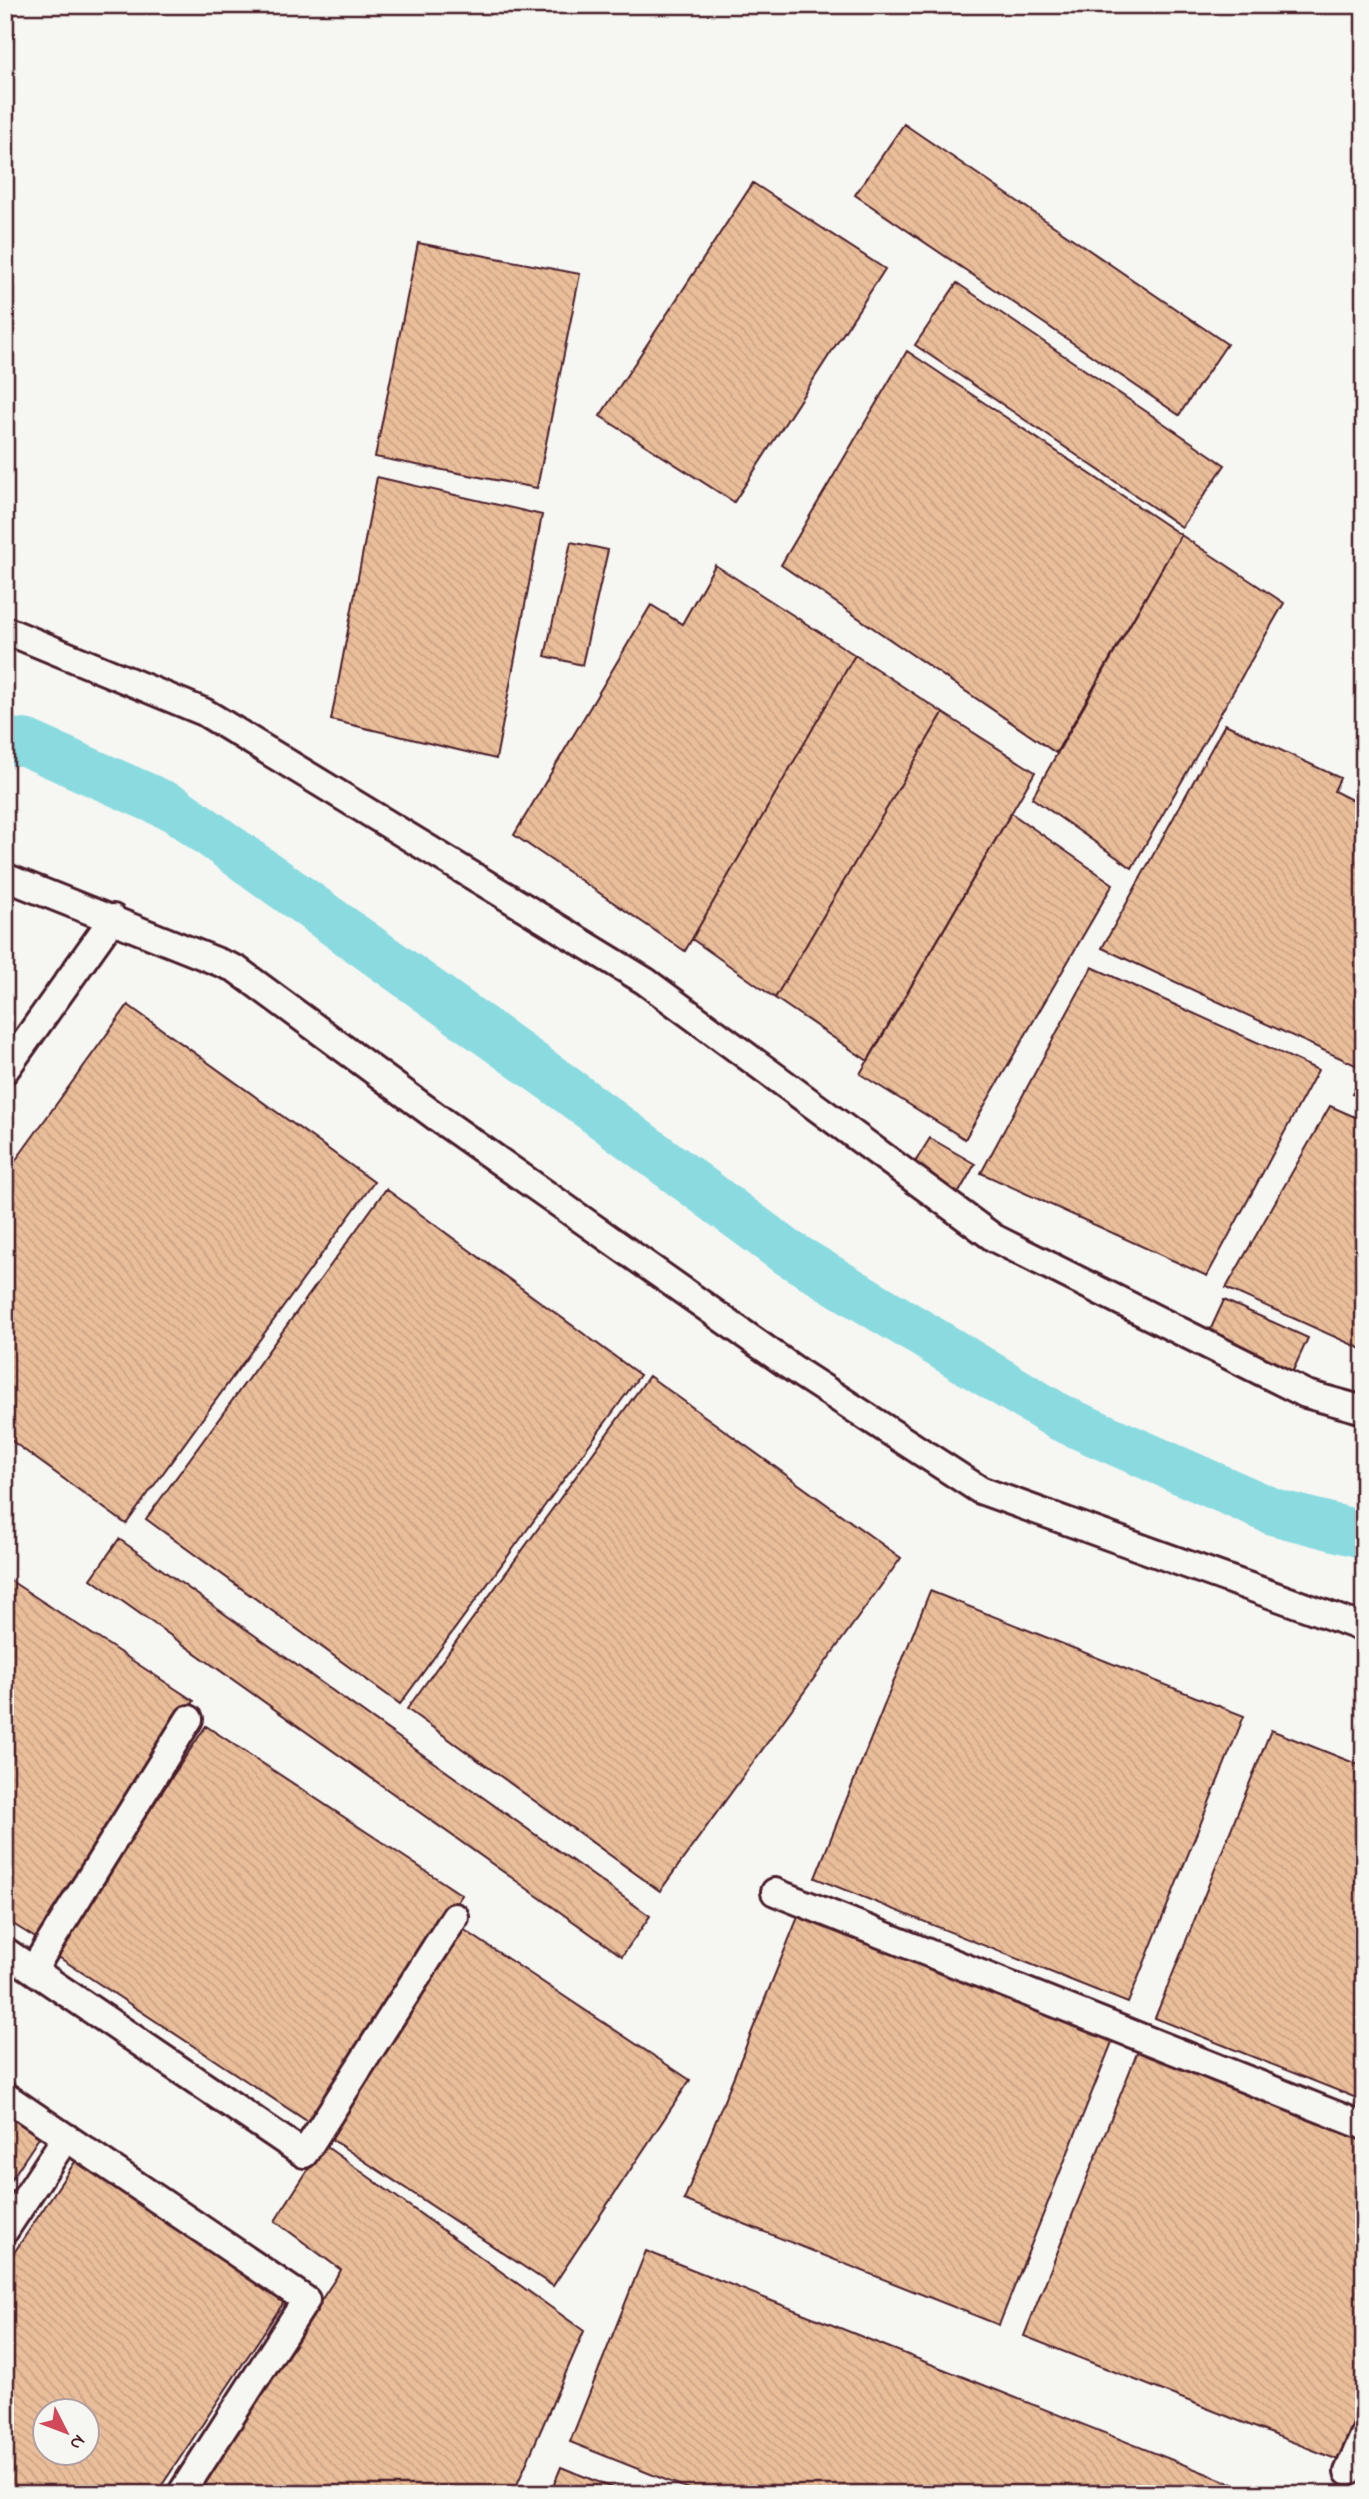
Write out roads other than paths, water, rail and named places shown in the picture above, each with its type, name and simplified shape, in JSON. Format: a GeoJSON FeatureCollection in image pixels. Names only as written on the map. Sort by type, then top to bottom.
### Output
{"type":"FeatureCollection","features":[{"type":"Feature","properties":{"kind":"lane"},"geometry":{"type":"LineString","coordinates":[[5,629],[204,712],[645,981],[994,1238],[1306,1394],[1364,1410]]}},
{"type":"Feature","properties":{"kind":"lane"},"geometry":{"type":"LineString","coordinates":[[5,877],[236,969],[439,1118],[801,1374],[980,1490],[1364,1628]]}},
{"type":"Feature","properties":{"kind":"lane"},"geometry":{"type":"LineString","coordinates":[[5,1070],[113,918]]}},
{"type":"Feature","properties":{"kind":"lane"},"geometry":{"type":"LineString","coordinates":[[33,1970],[190,1719]]}},
{"type":"Feature","properties":{"kind":"lane"},"geometry":{"type":"LineString","coordinates":[[775,1892],[1364,2126]]}},
{"type":"Feature","properties":{"kind":"lane"},"geometry":{"type":"LineString","coordinates":[[5,1951],[304,2154],[455,1917]]}},
{"type":"Feature","properties":{"kind":"lane"},"geometry":{"type":"LineString","coordinates":[[5,2096],[306,2300],[181,2494]]}},
{"type":"Feature","properties":{"kind":"lane"},"geometry":{"type":"LineString","coordinates":[[5,2230],[66,2137]]}},
{"type":"Feature","properties":{"kind":"lane"},"geometry":{"type":"LineString","coordinates":[[1348,2472],[1364,2436]]}},
{"type":"Feature","properties":{"kind":"waterway"},"geometry":{"type":"LineString","coordinates":[[5,741],[26,743],[175,809],[555,1081],[785,1251],[1059,1417],[1274,1512],[1364,1535]]}}]}
